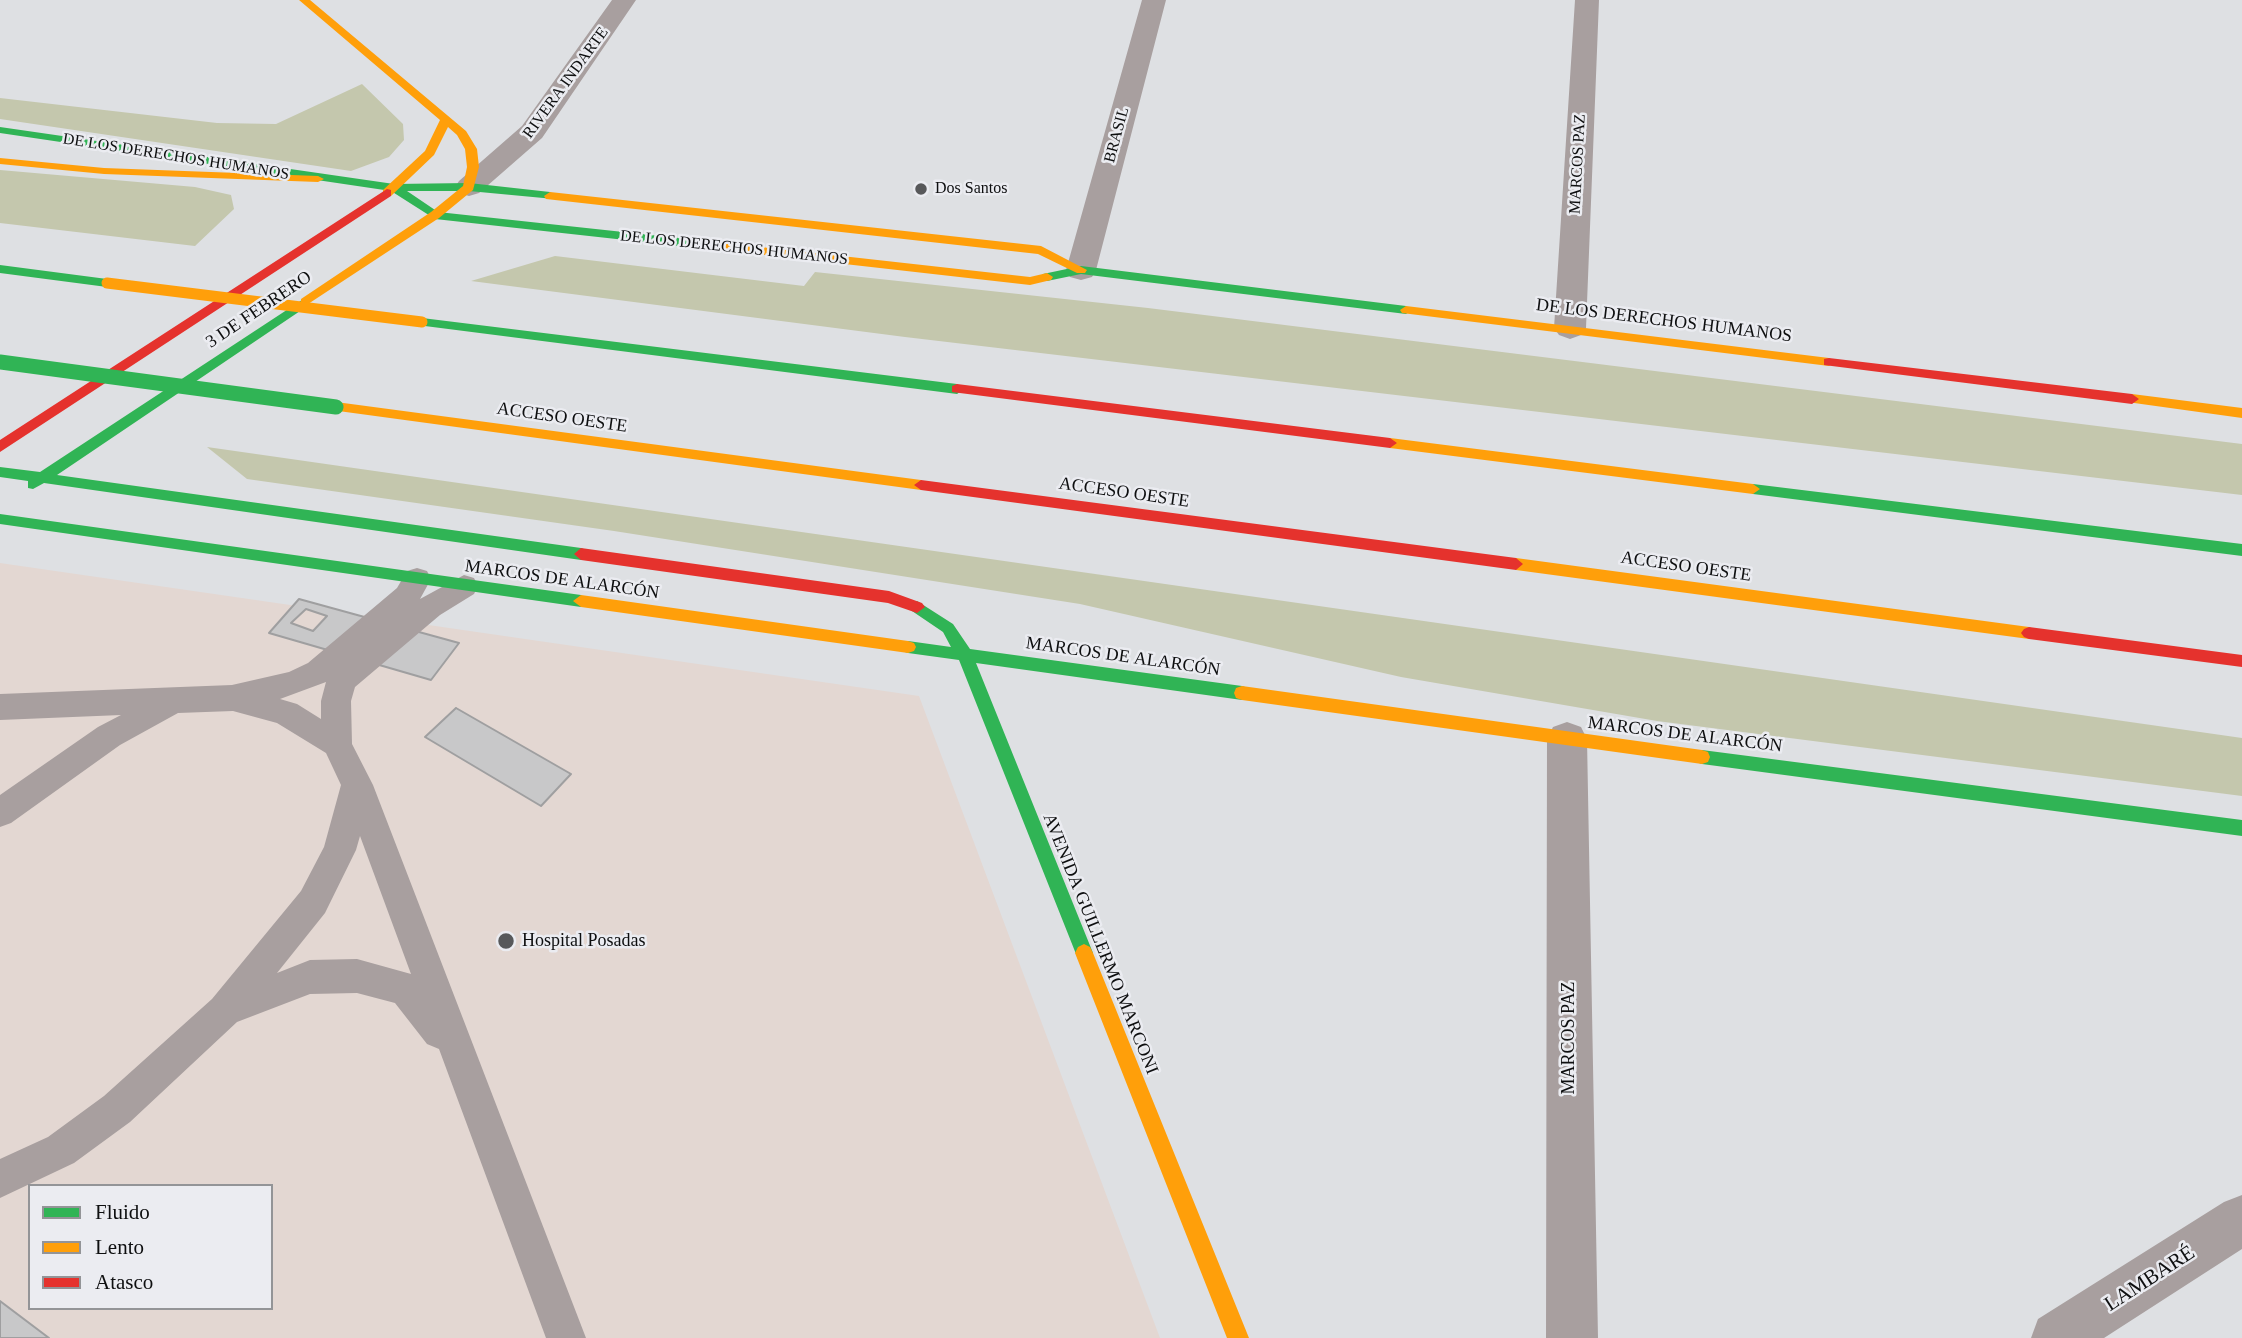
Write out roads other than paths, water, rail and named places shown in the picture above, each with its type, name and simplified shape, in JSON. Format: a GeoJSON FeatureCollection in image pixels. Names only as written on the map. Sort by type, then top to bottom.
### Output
{"type":"FeatureCollection","features":[{"type":"Feature","properties":{"kind":"main road"},"geometry":{"type":"LineString","coordinates":[[304,0],[462,132],[471,149],[473,167],[469,187]]}},
{"type":"Feature","properties":{"kind":"main road","name":"3 DE FEBRERO"},"geometry":{"type":"LineString","coordinates":[[0,447],[394,188],[430,153],[446,119]]}},
{"type":"Feature","properties":{"kind":"main road","name":"DE LOS DERECHOS HUMANOS"},"geometry":{"type":"LineString","coordinates":[[0,130],[317,179],[394,188],[469,187],[1041,250],[1081,270]]}},
{"type":"Feature","properties":{"kind":"main road"},"geometry":{"type":"LineString","coordinates":[[0,161],[104,171],[317,179]]}},
{"type":"Feature","properties":{"kind":"main road","name":"3 DE FEBRERO"},"geometry":{"type":"LineString","coordinates":[[22,490],[45,478],[435,215],[469,187]]}},
{"type":"Feature","properties":{"kind":"main road","name":"DE LOS DERECHOS HUMANOS"},"geometry":{"type":"LineString","coordinates":[[394,188],[435,215],[1030,281],[1081,270],[1570,328],[2242,413]]}},
{"type":"Feature","properties":{"kind":"main road"},"geometry":{"type":"LineString","coordinates":[[0,270],[2242,550]]}},
{"type":"Feature","properties":{"kind":"main road","name":"ACCESO OESTE"},"geometry":{"type":"LineString","coordinates":[[0,362],[2242,661]]}},
{"type":"Feature","properties":{"kind":"main road","name":"MARCOS DE ALARCÓN"},"geometry":{"type":"LineString","coordinates":[[0,472],[889,597]]}},
{"type":"Feature","properties":{"kind":"main road","name":"MARCOS DE ALARCÓN"},"geometry":{"type":"LineString","coordinates":[[0,519],[1567,739],[2242,828]]}},
{"type":"Feature","properties":{"kind":"main road","name":"AVENIDA GUILLERMO MARCONI"},"geometry":{"type":"LineString","coordinates":[[889,597],[922,609],[948,628],[965,655],[1238,1338]]}},
{"type":"Feature","properties":{"kind":"street","name":"RIVERA INDARTE"},"geometry":{"type":"LineString","coordinates":[[469,187],[532,132],[624,0]]}},
{"type":"Feature","properties":{"kind":"street","name":"BRASIL"},"geometry":{"type":"LineString","coordinates":[[1081,270],[1154,0]]}},
{"type":"Feature","properties":{"kind":"street","name":"MARCOS PAZ"},"geometry":{"type":"LineString","coordinates":[[1570,328],[1587,0]]}},
{"type":"Feature","properties":{"kind":"street","name":"MARCOS PAZ"},"geometry":{"type":"LineString","coordinates":[[1567,739],[1572,1338]]}},
{"type":"Feature","properties":{"kind":"street","name":"LAMBARÉ"},"geometry":{"type":"LineString","coordinates":[[2057,1338],[2242,1220]]}},
{"type":"Feature","properties":{"kind":"lane"},"geometry":{"type":"LineString","coordinates":[[0,707],[233,698],[293,683],[319,672],[407,596],[417,579]]}},
{"type":"Feature","properties":{"kind":"lane"},"geometry":{"type":"LineString","coordinates":[[464,586],[430,607],[342,680],[336,701],[337,744],[358,785],[566,1338]]}},
{"type":"Feature","properties":{"kind":"lane"},"geometry":{"type":"LineString","coordinates":[[233,698],[286,713],[337,744]]}},
{"type":"Feature","properties":{"kind":"lane"},"geometry":{"type":"LineString","coordinates":[[0,813],[141,716],[182,700]]}},
{"type":"Feature","properties":{"kind":"lane"},"geometry":{"type":"LineString","coordinates":[[0,1179],[61,1150],[117,1109],[224,1011],[313,902],[340,850],[358,785]]}},
{"type":"Feature","properties":{"kind":"lane"},"geometry":{"type":"LineString","coordinates":[[224,1011],[310,977],[357,976],[406,989],[456,1051]]}},
{"type":"Feature","properties":{"kind":"place","name":"Dos Santos"},"geometry":{"type":"Point","coordinates":[921,189]}},
{"type":"Feature","properties":{"kind":"place","name":"Hospital Posadas"},"geometry":{"type":"Point","coordinates":[506,941]}}]}
